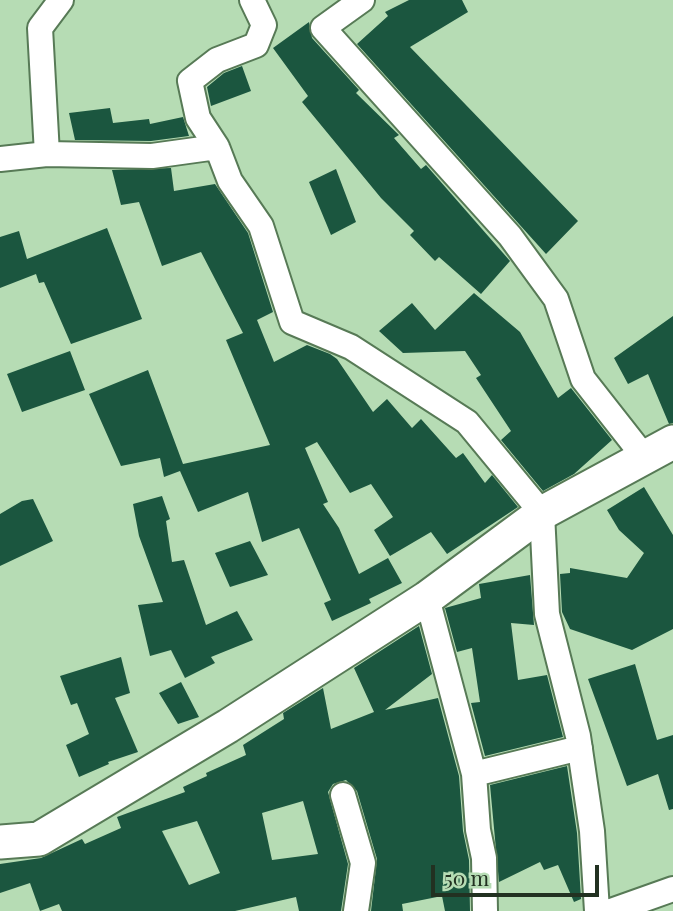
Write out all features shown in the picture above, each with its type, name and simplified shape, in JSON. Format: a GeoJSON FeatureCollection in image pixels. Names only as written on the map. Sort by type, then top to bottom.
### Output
{"type":"FeatureCollection","features":[{"type":"Feature","properties":{"kind":"main road"},"geometry":{"type":"LineString","coordinates":[[0,842],[39,839],[228,726],[427,598],[542,513],[659,450]]}},
{"type":"Feature","properties":{"kind":"street"},"geometry":{"type":"LineString","coordinates":[[47,154],[40,28],[61,0]]}},
{"type":"Feature","properties":{"kind":"street"},"geometry":{"type":"LineString","coordinates":[[252,0],[264,25],[256,45],[217,60],[198,72],[190,81],[198,118],[217,148],[230,181],[261,226],[292,322],[351,347],[467,422],[542,513],[547,614],[580,748],[592,831],[597,911]]}},
{"type":"Feature","properties":{"kind":"street"},"geometry":{"type":"LineString","coordinates":[[362,0],[323,29],[510,236],[556,299],[583,379],[659,450]]}},
{"type":"Feature","properties":{"kind":"street"},"geometry":{"type":"LineString","coordinates":[[0,159],[47,154],[152,156],[217,148]]}},
{"type":"Feature","properties":{"kind":"street"},"geometry":{"type":"LineString","coordinates":[[427,598],[474,774],[478,830],[484,858],[485,911]]}},
{"type":"Feature","properties":{"kind":"street"},"geometry":{"type":"LineString","coordinates":[[474,774],[580,748]]}},
{"type":"Feature","properties":{"kind":"street"},"geometry":{"type":"LineString","coordinates":[[344,795],[363,863],[356,911]]}},
{"type":"Feature","properties":{"kind":"street"},"geometry":{"type":"LineString","coordinates":[[611,911],[673,889]]}},
{"type":"Feature","properties":{"kind":"building"},"geometry":{"type":"Polygon","coordinates":[[[409,0],[462,0],[468,12],[410,47],[578,221],[546,254],[357,44],[388,16],[385,12],[409,0]]]}},
{"type":"Feature","properties":{"kind":"building"},"geometry":{"type":"Polygon","coordinates":[[[309,22],[312,38],[359,90],[356,93],[399,135],[394,138],[421,169],[426,165],[510,261],[481,294],[439,257],[435,261],[410,235],[414,231],[381,198],[302,102],[308,96],[273,48],[309,22]]]}},
{"type":"Feature","properties":{"kind":"building"},"geometry":{"type":"Polygon","coordinates":[[[242,66],[251,91],[211,106],[207,87],[224,73],[242,66]]]}},
{"type":"Feature","properties":{"kind":"building"},"geometry":{"type":"Polygon","coordinates":[[[110,108],[113,123],[149,119],[150,124],[183,117],[189,136],[151,141],[75,140],[69,113],[110,108]]]}},
{"type":"Feature","properties":{"kind":"building"},"geometry":{"type":"Polygon","coordinates":[[[171,168],[174,191],[215,184],[248,233],[273,312],[257,320],[274,362],[307,345],[330,354],[337,359],[373,412],[387,399],[412,428],[421,419],[456,458],[463,453],[485,483],[492,475],[518,507],[447,554],[431,532],[390,556],[374,530],[393,517],[371,484],[350,493],[317,442],[305,448],[328,502],[323,504],[339,528],[359,574],[388,558],[402,583],[369,599],[371,603],[332,621],[324,603],[331,600],[299,528],[262,542],[248,492],[198,512],[180,471],[164,477],[160,458],[121,466],[89,394],[148,370],[183,464],[270,445],[226,340],[243,333],[201,252],[162,266],[139,202],[121,205],[112,170],[171,168]]]}},
{"type":"Feature","properties":{"kind":"building"},"geometry":{"type":"Polygon","coordinates":[[[336,169],[356,222],[331,235],[309,182],[336,169]]]}},
{"type":"Feature","properties":{"kind":"building"},"geometry":{"type":"Polygon","coordinates":[[[107,228],[142,319],[71,344],[44,282],[39,283],[36,274],[0,288],[0,237],[19,231],[27,259],[107,228]]]}},
{"type":"Feature","properties":{"kind":"building"},"geometry":{"type":"Polygon","coordinates":[[[474,293],[520,332],[558,398],[571,388],[612,440],[574,474],[543,491],[501,440],[511,431],[476,378],[481,375],[465,351],[403,353],[379,331],[412,303],[435,330],[474,293]]]}},
{"type":"Feature","properties":{"kind":"building"},"geometry":{"type":"Polygon","coordinates":[[[673,316],[673,423],[669,424],[648,374],[628,384],[614,358],[673,316]]]}},
{"type":"Feature","properties":{"kind":"building"},"geometry":{"type":"Polygon","coordinates":[[[70,351],[85,390],[22,412],[7,374],[70,351]]]}},
{"type":"Feature","properties":{"kind":"building"},"geometry":{"type":"Polygon","coordinates":[[[644,487],[673,535],[673,629],[632,650],[570,629],[562,612],[560,574],[570,573],[570,568],[627,578],[644,553],[619,530],[607,510],[644,487]]]}},
{"type":"Feature","properties":{"kind":"building"},"geometry":{"type":"Polygon","coordinates":[[[162,496],[170,519],[166,521],[172,562],[184,560],[206,625],[237,611],[253,640],[211,657],[215,663],[185,678],[171,650],[150,656],[138,605],[163,602],[139,536],[133,504],[162,496]]]}},
{"type":"Feature","properties":{"kind":"building"},"geometry":{"type":"Polygon","coordinates":[[[33,499],[53,541],[0,566],[0,514],[22,501],[33,499]]]}},
{"type":"Feature","properties":{"kind":"building"},"geometry":{"type":"Polygon","coordinates":[[[250,541],[268,575],[230,587],[215,553],[250,541]]]}},
{"type":"Feature","properties":{"kind":"building"},"geometry":{"type":"Polygon","coordinates":[[[530,575],[534,625],[511,623],[518,680],[547,675],[563,737],[485,756],[471,703],[480,702],[472,648],[457,652],[445,608],[481,598],[479,584],[530,575]]]}},
{"type":"Feature","properties":{"kind":"building"},"geometry":{"type":"Polygon","coordinates":[[[419,626],[432,674],[385,710],[438,698],[459,776],[463,831],[469,860],[470,911],[445,911],[442,896],[402,904],[403,911],[371,911],[377,859],[357,791],[346,780],[333,784],[328,792],[348,864],[341,911],[299,911],[296,897],[235,911],[62,911],[59,904],[40,911],[30,883],[0,893],[0,864],[41,858],[82,839],[85,844],[121,828],[117,817],[185,792],[183,787],[207,776],[206,773],[246,755],[243,745],[284,719],[283,713],[323,688],[331,729],[374,712],[354,668],[419,626]],[[303,801],[262,813],[272,860],[318,854],[303,801]],[[197,821],[162,831],[189,885],[220,873],[197,821]]]}},
{"type":"Feature","properties":{"kind":"building"},"geometry":{"type":"Polygon","coordinates":[[[121,657],[130,693],[115,698],[138,752],[108,762],[109,764],[79,777],[66,745],[89,734],[77,703],[71,705],[60,676],[121,657]]]}},
{"type":"Feature","properties":{"kind":"building"},"geometry":{"type":"Polygon","coordinates":[[[635,664],[657,740],[673,735],[673,809],[669,810],[658,774],[627,786],[588,679],[635,664]]]}},
{"type":"Feature","properties":{"kind":"building"},"geometry":{"type":"Polygon","coordinates":[[[181,682],[199,717],[178,724],[159,693],[181,682]]]}},
{"type":"Feature","properties":{"kind":"building"},"geometry":{"type":"Polygon","coordinates":[[[567,766],[577,833],[581,899],[574,902],[558,865],[544,870],[540,862],[499,882],[490,785],[567,766]]]}}]}
